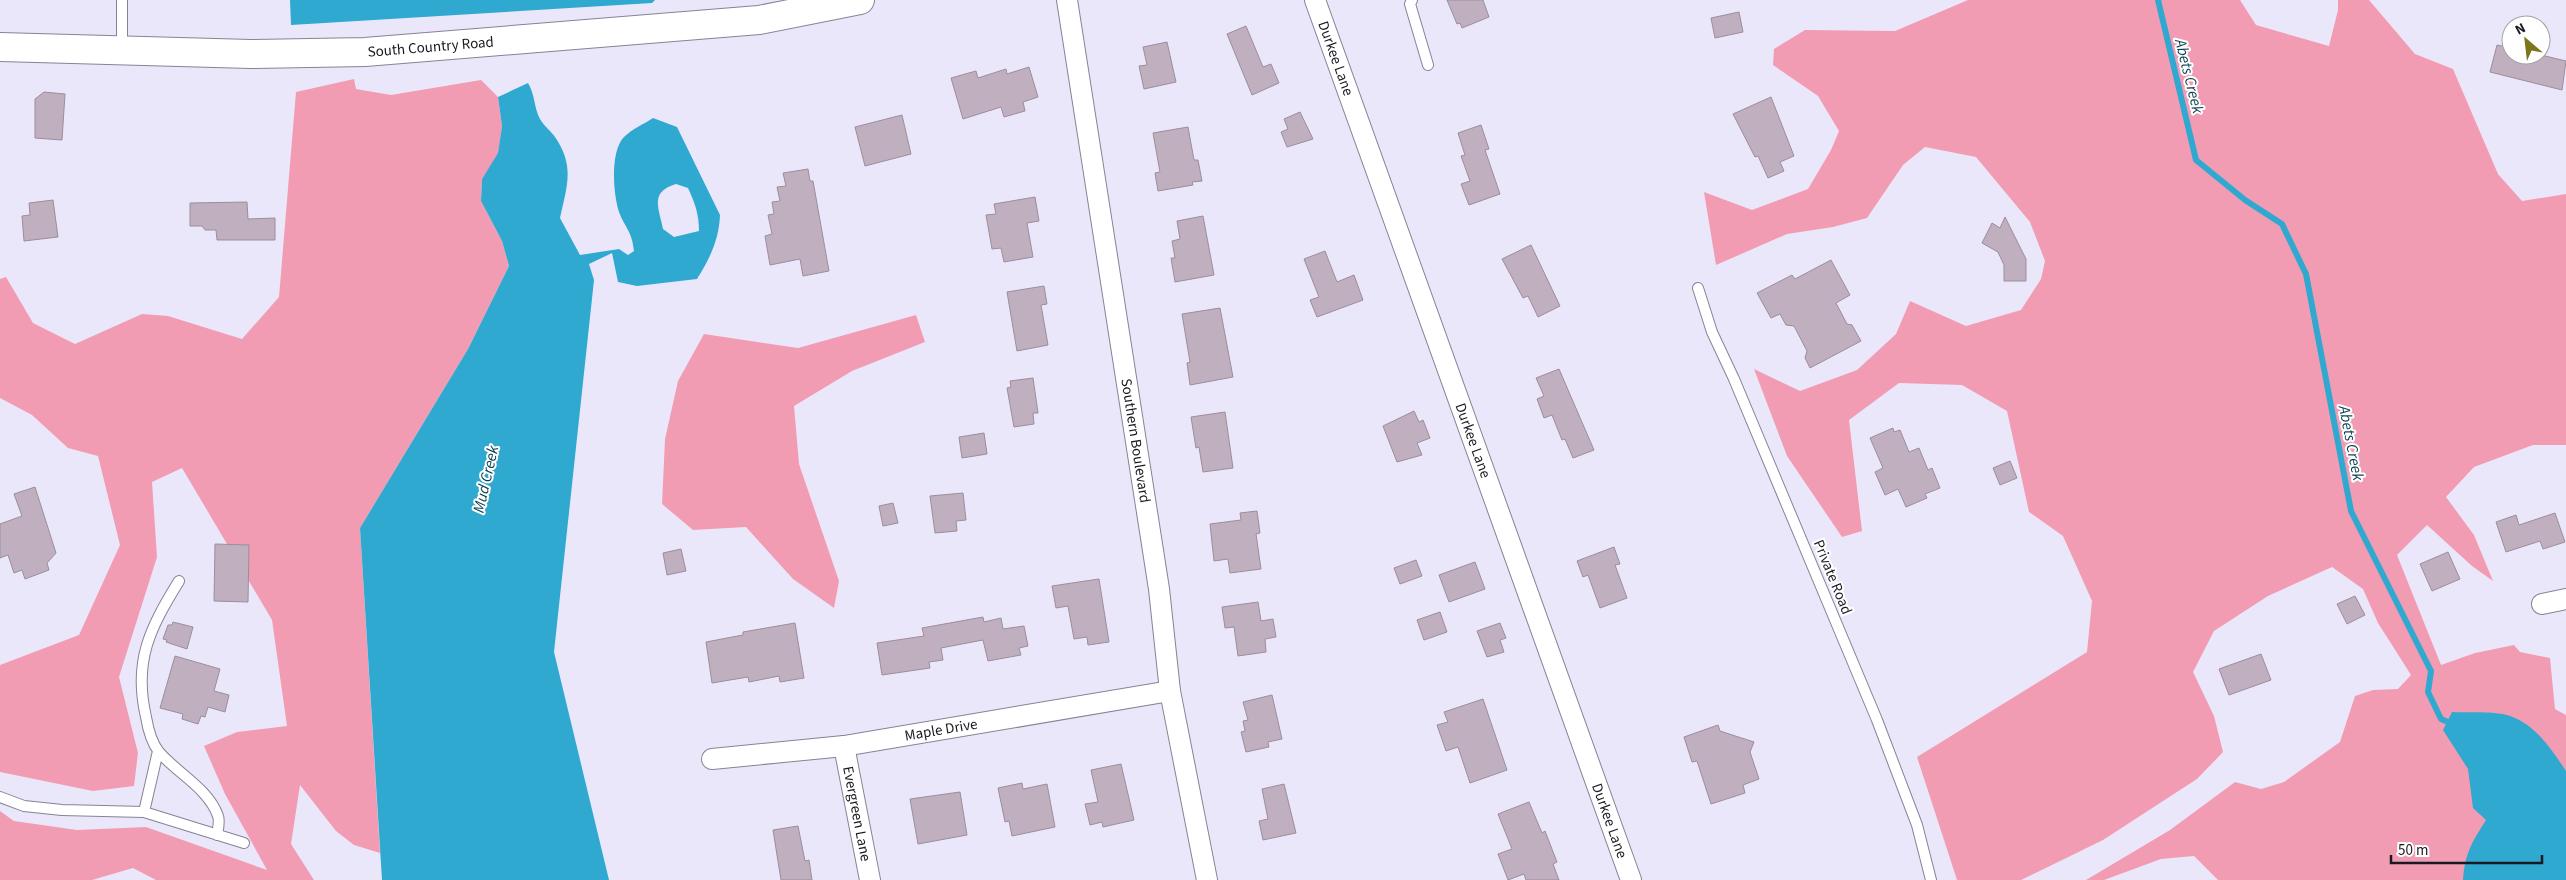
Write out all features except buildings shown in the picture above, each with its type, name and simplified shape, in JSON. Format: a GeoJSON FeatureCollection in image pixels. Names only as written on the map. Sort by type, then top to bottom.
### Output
{"type":"FeatureCollection","features":[{"type":"Feature","properties":{"kind":"main road","name":"South Country Road"},"geometry":{"type":"LineString","coordinates":[[0,47],[252,54],[365,52],[759,20],[860,0]]}},
{"type":"Feature","properties":{"kind":"street","name":"Southern Boulevard"},"geometry":{"type":"LineString","coordinates":[[1067,0],[1159,589],[1170,691],[1207,880]]}},
{"type":"Feature","properties":{"kind":"street","name":"Durkee Lane"},"geometry":{"type":"LineString","coordinates":[[1315,0],[1631,880]]}},
{"type":"Feature","properties":{"kind":"street"},"geometry":{"type":"LineString","coordinates":[[2542,604],[2566,599]]}},
{"type":"Feature","properties":{"kind":"street","name":"Maple Drive"},"geometry":{"type":"LineString","coordinates":[[712,759],[844,746],[1170,691]]}},
{"type":"Feature","properties":{"kind":"street","name":"Evergreen Lane"},"geometry":{"type":"LineString","coordinates":[[844,746],[870,880]]}},
{"type":"Feature","properties":{"kind":"lane"},"geometry":{"type":"LineString","coordinates":[[122,0],[122,50]]}},
{"type":"Feature","properties":{"kind":"lane"},"geometry":{"type":"LineString","coordinates":[[1412,0],[1410,4],[1428,65]]}},
{"type":"Feature","properties":{"kind":"lane","name":"Private Road"},"geometry":{"type":"LineString","coordinates":[[1698,288],[1712,332],[1734,379],[1877,720],[1917,825],[1931,880]]}},
{"type":"Feature","properties":{"kind":"lane"},"geometry":{"type":"LineString","coordinates":[[179,581],[155,621],[147,646],[140,683],[150,735],[158,751],[210,801],[219,818],[217,835]]}},
{"type":"Feature","properties":{"kind":"lane"},"geometry":{"type":"LineString","coordinates":[[144,812],[155,774],[158,751]]}},
{"type":"Feature","properties":{"kind":"lane"},"geometry":{"type":"LineString","coordinates":[[0,797],[24,806],[62,810],[144,812],[244,843]]}},
{"type":"Feature","properties":{"kind":"shaded area"},"geometry":{"type":"Polygon","coordinates":[[[1968,0],[2240,0],[2256,25],[2329,46],[2338,10],[2338,0],[2369,0],[2415,54],[2453,69],[2498,174],[2522,201],[2566,194],[2566,445],[2533,445],[2474,467],[2446,497],[2474,535],[2493,581],[2472,566],[2427,525],[2397,555],[2441,665],[2475,653],[2514,645],[2520,652],[2550,658],[2555,709],[2566,715],[2566,880],[2218,880],[2194,856],[2161,859],[2104,880],[2086,880],[2170,830],[2235,782],[2261,789],[2284,782],[2340,742],[2355,696],[2373,690],[2398,689],[2411,675],[2378,623],[2363,589],[2332,567],[2268,596],[2214,631],[2193,672],[2214,716],[2223,752],[2197,779],[2103,840],[2021,880],[1957,880],[1917,757],[2087,652],[2092,601],[2063,536],[2029,512],[2007,411],[1962,385],[1899,383],[1849,420],[1862,531],[1842,537],[1787,456],[1754,369],[1800,391],[1857,370],[1896,334],[1910,301],[1966,326],[2021,310],[2041,279],[2045,261],[2030,222],[1976,157],[1925,147],[1903,165],[1867,218],[1833,227],[1787,234],[1716,265],[1704,192],[1752,210],[1808,189],[1831,150],[1839,131],[1818,96],[1773,65],[1774,49],[1805,30],[1895,31],[1968,0]]]}},
{"type":"Feature","properties":{"kind":"shaded area"},"geometry":{"type":"Polygon","coordinates":[[[354,79],[356,89],[391,95],[481,80],[498,97],[502,126],[498,154],[482,179],[481,201],[502,241],[509,266],[468,349],[360,528],[380,853],[354,845],[336,831],[300,785],[291,844],[314,880],[156,880],[133,868],[92,880],[0,880],[0,811],[14,821],[77,830],[146,827],[267,870],[225,794],[204,746],[237,732],[287,726],[272,620],[182,468],[152,482],[157,557],[119,677],[138,753],[134,786],[93,791],[0,772],[0,665],[79,635],[120,545],[98,456],[68,448],[32,415],[0,398],[0,279],[6,277],[33,323],[75,344],[142,314],[168,316],[242,339],[279,297],[296,92],[354,79]]]}},
{"type":"Feature","properties":{"kind":"shaded area"},"geometry":{"type":"Polygon","coordinates":[[[916,315],[925,342],[852,371],[794,406],[799,464],[839,581],[834,608],[793,579],[746,527],[693,530],[662,504],[665,439],[678,381],[704,334],[798,348],[916,315]]]}},
{"type":"Feature","properties":{"kind":"water"},"geometry":{"type":"Polygon","coordinates":[[[290,0],[655,0],[652,3],[291,25],[290,0]]]}},
{"type":"Feature","properties":{"kind":"water","name":"Mud Creek"},"geometry":{"type":"Polygon","coordinates":[[[528,83],[540,119],[555,137],[565,157],[568,176],[560,218],[580,255],[619,249],[628,255],[634,251],[632,239],[617,204],[614,184],[616,152],[624,137],[653,118],[677,127],[720,215],[718,233],[706,264],[697,279],[637,286],[618,282],[612,253],[589,264],[594,280],[554,652],[609,880],[382,880],[360,528],[468,349],[509,266],[502,241],[481,201],[482,179],[498,153],[502,126],[498,97],[528,83]],[[676,184],[662,191],[659,196],[658,208],[663,229],[674,237],[699,231],[696,209],[688,188],[676,184]]]}},
{"type":"Feature","properties":{"kind":"water"},"geometry":{"type":"Polygon","coordinates":[[[2452,712],[2494,713],[2517,719],[2534,730],[2566,771],[2566,880],[2463,880],[2465,862],[2470,848],[2486,820],[2473,808],[2468,769],[2443,730],[2452,712]]]}},
{"type":"Feature","properties":{"kind":"waterway","name":"Abets Creek"},"geometry":{"type":"LineString","coordinates":[[2158,0],[2196,160],[2245,200],[2282,224],[2306,274],[2351,511],[2431,671],[2428,692],[2441,719],[2455,725]]}}]}
